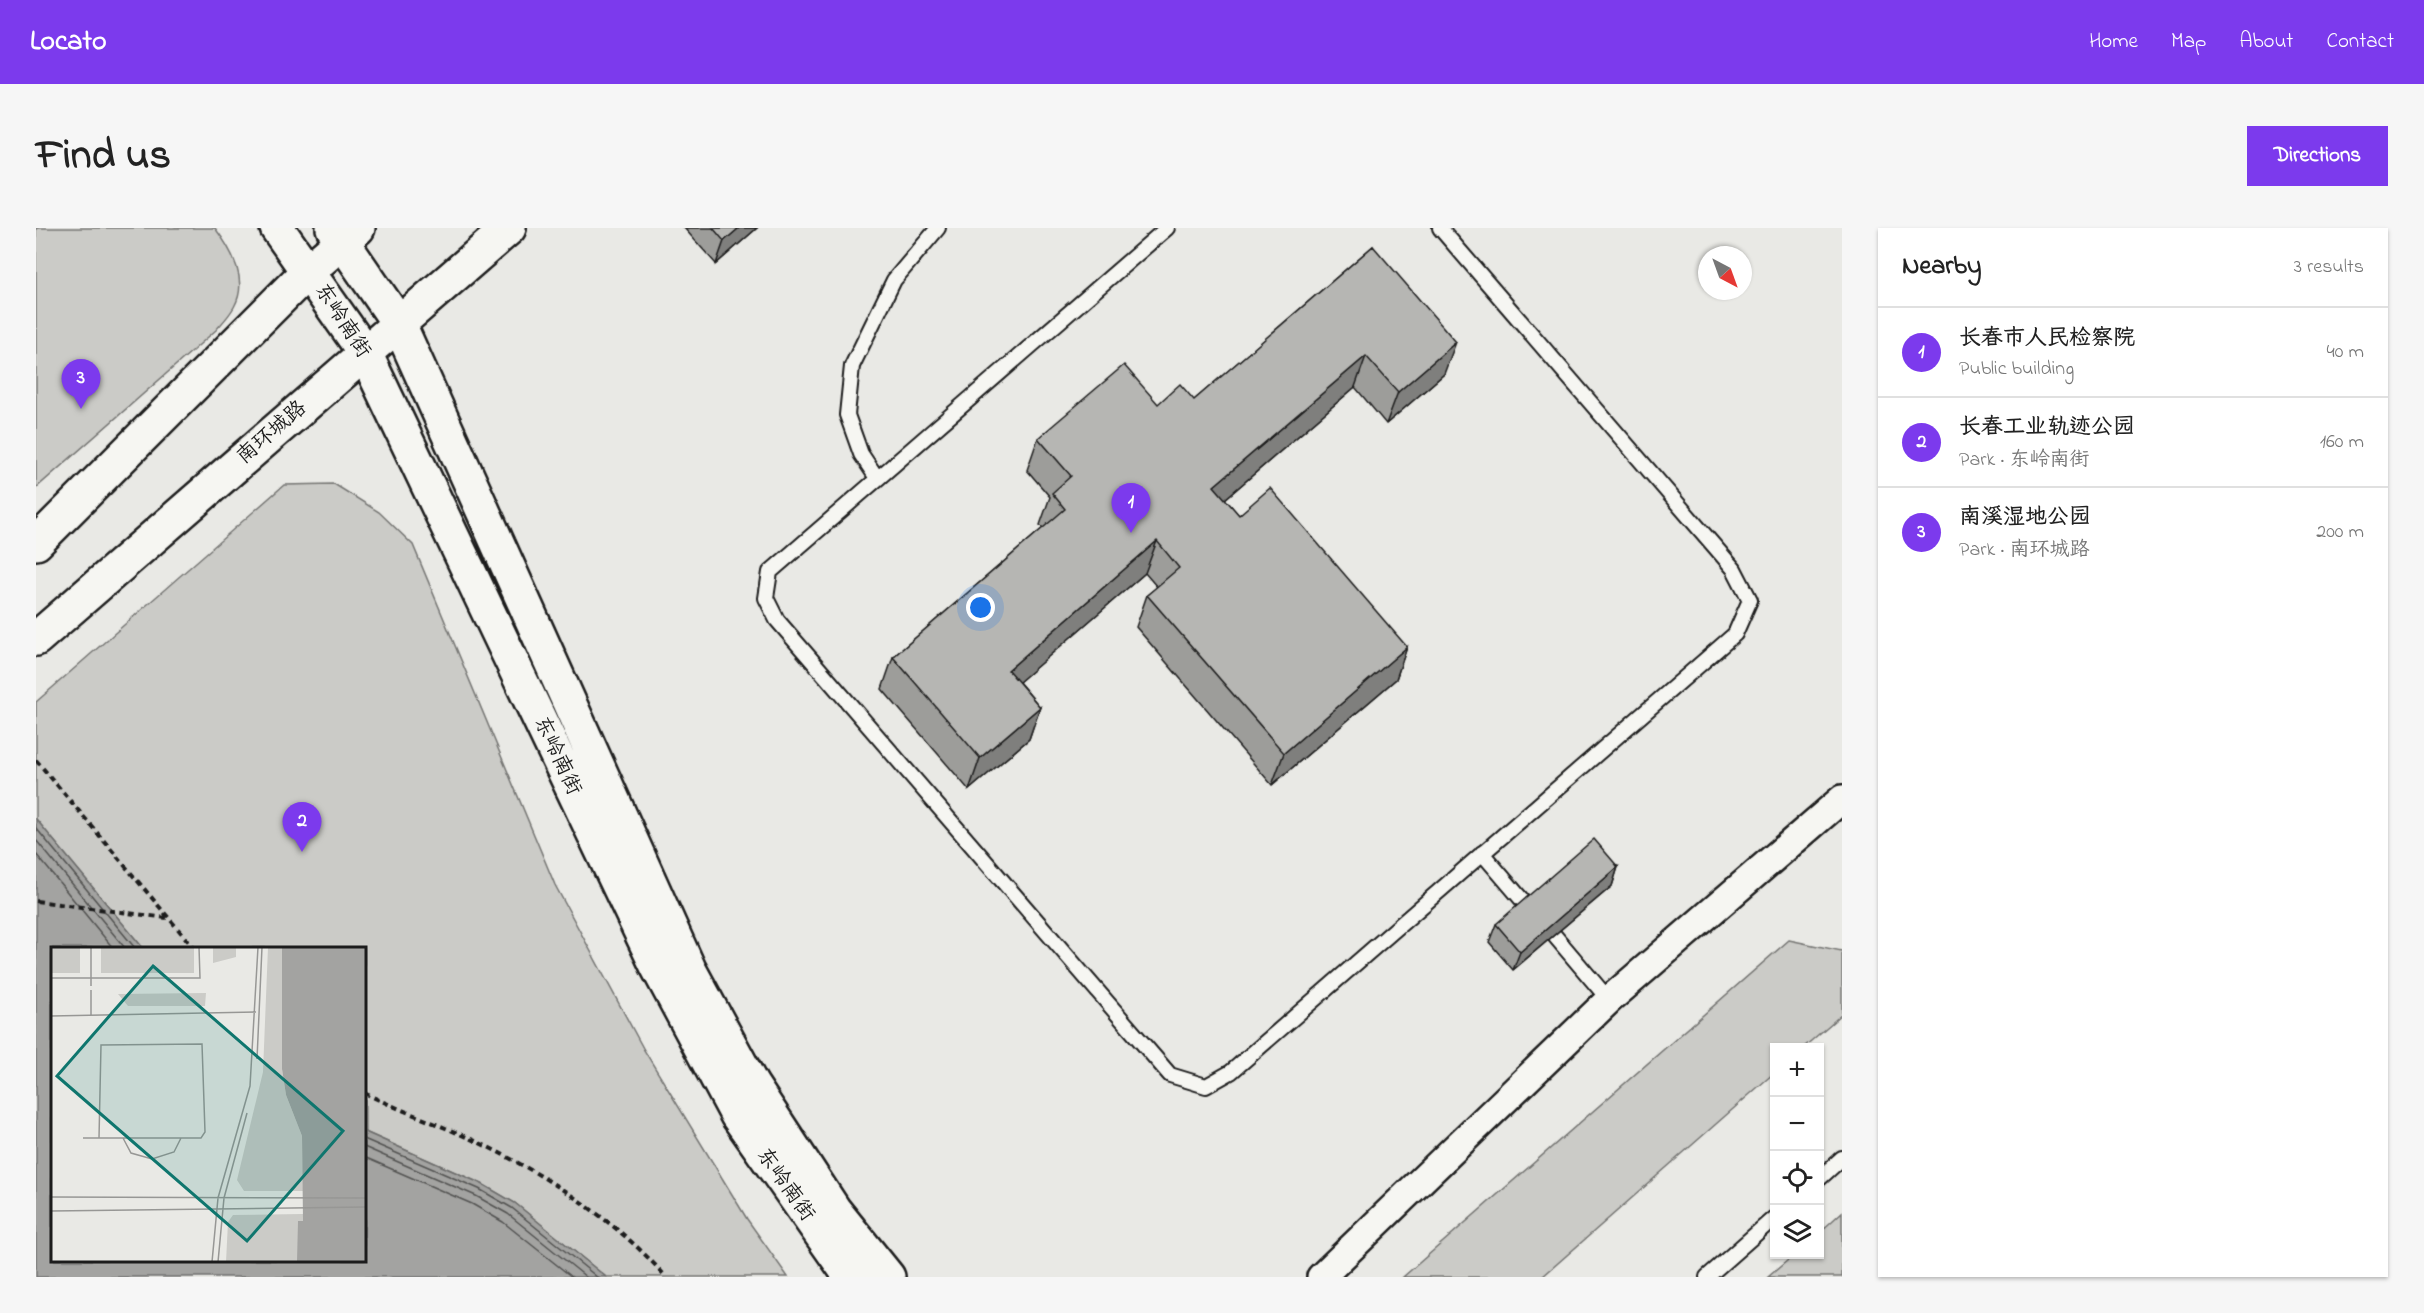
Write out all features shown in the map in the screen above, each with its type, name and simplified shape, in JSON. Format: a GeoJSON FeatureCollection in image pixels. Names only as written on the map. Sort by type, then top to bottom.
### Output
{"type":"FeatureCollection","features":[{"type":"Feature","properties":{"kind":"main road","name":"东岭南街"},"geometry":{"type":"LineString","coordinates":[[277,228],[365,353],[657,966],[737,1115],[851,1277]]}},
{"type":"Feature","properties":{"kind":"main road","name":"南环城路"},"geometry":{"type":"LineString","coordinates":[[36,639],[509,228]]}},
{"type":"Feature","properties":{"kind":"main road","name":"东岭南街"},"geometry":{"type":"LineString","coordinates":[[344,232],[399,324],[689,969],[752,1084],[834,1210],[888,1277]]}},
{"type":"Feature","properties":{"kind":"main road"},"geometry":{"type":"LineString","coordinates":[[36,543],[308,271],[344,232]]}},
{"type":"Feature","properties":{"kind":"street"},"geometry":{"type":"LineString","coordinates":[[1321,1277],[1609,1000],[1842,799]]}},
{"type":"Feature","properties":{"kind":"lane"},"geometry":{"type":"LineString","coordinates":[[877,478],[861,454],[847,415],[852,366],[894,280],[938,228]]}},
{"type":"Feature","properties":{"kind":"lane"},"geometry":{"type":"LineString","coordinates":[[1167,228],[770,572],[766,598],[777,620],[1170,1075],[1206,1086],[1231,1072],[1735,634],[1750,600],[1734,569],[1440,228]]}},
{"type":"Feature","properties":{"kind":"lane"},"geometry":{"type":"LineString","coordinates":[[1482,854],[1529,908]]}},
{"type":"Feature","properties":{"kind":"lane"},"geometry":{"type":"LineString","coordinates":[[1554,935],[1609,1000]]}},
{"type":"Feature","properties":{"kind":"lane"},"geometry":{"type":"LineString","coordinates":[[1824,1174],[1842,1158]]}},
{"type":"Feature","properties":{"kind":"lane"},"geometry":{"type":"LineString","coordinates":[[1707,1277],[1770,1222]]}},
{"type":"Feature","properties":{"kind":"path"},"geometry":{"type":"LineString","coordinates":[[36,760],[193,947]]}},
{"type":"Feature","properties":{"kind":"path"},"geometry":{"type":"LineString","coordinates":[[36,901],[168,918]]}},
{"type":"Feature","properties":{"kind":"path"},"geometry":{"type":"LineString","coordinates":[[366,1094],[498,1152],[623,1233],[666,1277]]}},
{"type":"Feature","properties":{"kind":"shaded area"},"geometry":{"type":"Polygon","coordinates":[[[36,228],[215,228],[232,255],[240,287],[234,307],[216,330],[36,488],[36,228]]]}},
{"type":"Feature","properties":{"kind":"shaded area"},"geometry":{"type":"Polygon","coordinates":[[[334,484],[379,512],[413,545],[555,885],[644,1050],[747,1219],[788,1277],[606,1277],[515,1203],[482,1184],[366,1132],[366,947],[142,947],[36,819],[36,702],[284,485],[334,484]]]}},
{"type":"Feature","properties":{"kind":"shaded area"},"geometry":{"type":"Polygon","coordinates":[[[1789,940],[1842,951],[1842,1014],[1809,1043],[1770,1043],[1770,1077],[1542,1277],[1403,1277],[1789,940]]]}},
{"type":"Feature","properties":{"kind":"shaded area"},"geometry":{"type":"Polygon","coordinates":[[[1842,1212],[1842,1277],[1768,1277],[1789,1259],[1824,1259],[1824,1228],[1842,1212]]]}},
{"type":"Feature","properties":{"kind":"water"},"geometry":{"type":"Polygon","coordinates":[[[36,819],[142,947],[51,947],[51,1262],[366,1262],[366,1132],[482,1184],[515,1203],[606,1277],[36,1277],[36,819]]]}},
{"type":"Feature","properties":{"kind":"building"},"geometry":{"type":"Polygon","coordinates":[[[713,228],[739,228],[724,241],[713,228]]]}},
{"type":"Feature","properties":{"kind":"building"},"geometry":{"type":"Polygon","coordinates":[[[1373,246],[1456,342],[1398,392],[1366,356],[1214,486],[1239,515],[1270,488],[1407,647],[1284,753],[1147,595],[1179,568],[1157,541],[1008,670],[1040,707],[980,758],[893,657],[1065,509],[1052,493],[1071,476],[1038,438],[1124,365],[1158,404],[1180,384],[1194,400],[1373,246]]]}},
{"type":"Feature","properties":{"kind":"building"},"geometry":{"type":"Polygon","coordinates":[[[1594,839],[1618,867],[1520,952],[1496,924],[1594,839]]]}},
{"type":"Feature","properties":{"kind":"place","name":"南溪湿地公园"},"geometry":{"type":"Point","coordinates":[81,409]}},
{"type":"Feature","properties":{"kind":"place","name":"长春市人民检察院"},"geometry":{"type":"Point","coordinates":[1131,533]}},
{"type":"Feature","properties":{"kind":"place","name":"长春工业轨迹公园"},"geometry":{"type":"Point","coordinates":[302,852]}}]}
